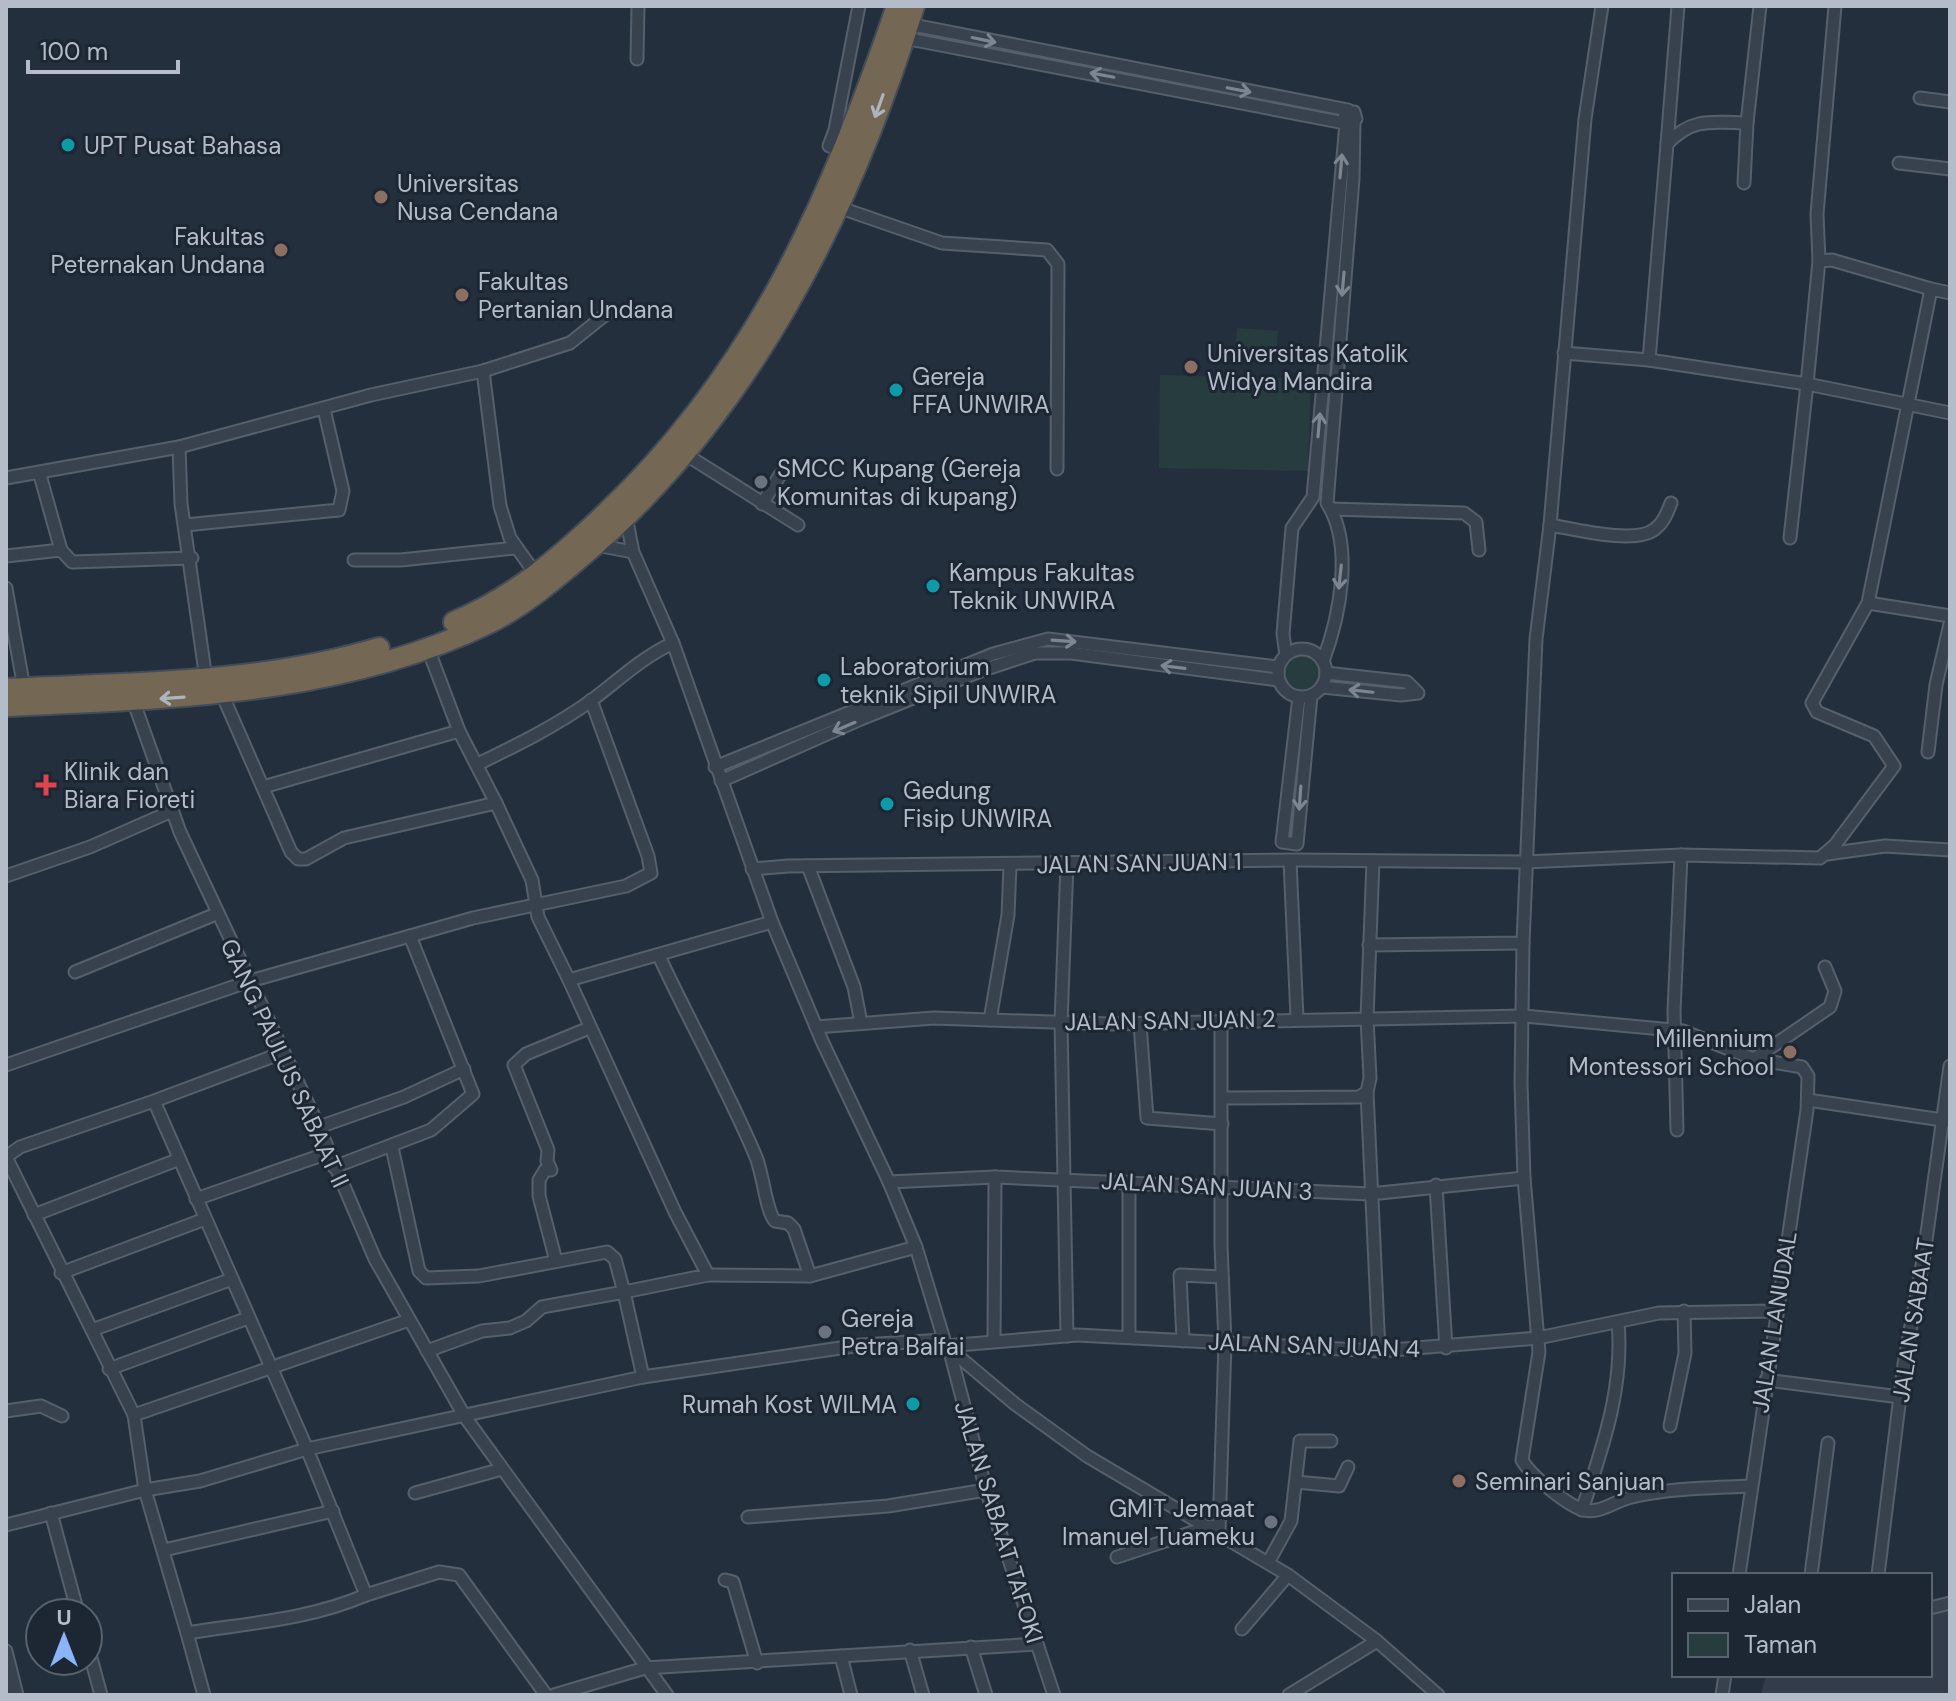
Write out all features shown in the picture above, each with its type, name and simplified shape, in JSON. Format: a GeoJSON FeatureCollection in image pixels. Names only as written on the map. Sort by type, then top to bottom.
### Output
{"type":"FeatureCollection","features":[{"type":"Feature","properties":{"kind":"highway"},"geometry":{"type":"LineString","coordinates":[[830,205],[845,150],[897,6]]}},
{"type":"Feature","properties":{"kind":"highway"},"geometry":{"type":"LineString","coordinates":[[6,706],[72,694],[297,668],[415,637],[481,611],[537,576],[703,418],[770,335],[909,23]]}},
{"type":"Feature","properties":{"kind":"highway"},"geometry":{"type":"LineString","coordinates":[[15,688],[133,700],[222,694],[312,680],[427,646],[489,623],[546,587],[626,517],[685,454],[703,418]]}},
{"type":"Feature","properties":{"kind":"street"},"geometry":{"type":"LineString","coordinates":[[637,59],[638,6]]}},
{"type":"Feature","properties":{"kind":"street"},"geometry":{"type":"LineString","coordinates":[[845,150],[829,146],[835,130],[859,6]]}},
{"type":"Feature","properties":{"kind":"street"},"geometry":{"type":"LineString","coordinates":[[1602,6],[1585,119],[1550,525],[1536,639],[1525,862],[1521,1083],[1524,1178],[1538,1338],[1536,1382],[1522,1460],[1528,1471],[1582,1510],[1599,1510],[1631,1497],[1750,1486]]}},
{"type":"Feature","properties":{"kind":"street"},"geometry":{"type":"LineString","coordinates":[[1649,360],[1678,6]]}},
{"type":"Feature","properties":{"kind":"street"},"geometry":{"type":"LineString","coordinates":[[1744,183],[1747,123],[1760,6]]}},
{"type":"Feature","properties":{"kind":"street"},"geometry":{"type":"LineString","coordinates":[[1790,538],[1819,261],[1817,214],[1835,6]]}},
{"type":"Feature","properties":{"kind":"street"},"geometry":{"type":"LineString","coordinates":[[909,23],[1348,119]]}},
{"type":"Feature","properties":{"kind":"street"},"geometry":{"type":"LineString","coordinates":[[1920,98],[1950,102]]}},
{"type":"Feature","properties":{"kind":"street"},"geometry":{"type":"LineString","coordinates":[[1322,687],[1335,614],[1342,543],[1339,523],[1327,503],[1353,179],[1348,119]]}},
{"type":"Feature","properties":{"kind":"street"},"geometry":{"type":"LineString","coordinates":[[1305,697],[1282,688],[1278,674],[1286,655],[1283,634],[1292,528],[1313,497],[1348,119]]}},
{"type":"Feature","properties":{"kind":"street"},"geometry":{"type":"LineString","coordinates":[[1667,144],[1683,128],[1702,120],[1747,123]]}},
{"type":"Feature","properties":{"kind":"street"},"geometry":{"type":"LineString","coordinates":[[1899,163],[1950,169]]}},
{"type":"Feature","properties":{"kind":"street"},"geometry":{"type":"LineString","coordinates":[[830,205],[942,243],[1047,250],[1054,256],[1058,264],[1057,469]]}},
{"type":"Feature","properties":{"kind":"street"},"geometry":{"type":"LineString","coordinates":[[1819,261],[1832,260],[1950,293]]}},
{"type":"Feature","properties":{"kind":"street"},"geometry":{"type":"LineString","coordinates":[[1825,855],[1894,766],[1874,736],[1817,712],[1812,703],[1868,603],[1931,289]]}},
{"type":"Feature","properties":{"kind":"street"},"geometry":{"type":"LineString","coordinates":[[6,478],[40,475],[179,447],[483,371],[570,343],[610,311]]}},
{"type":"Feature","properties":{"kind":"street"},"geometry":{"type":"LineString","coordinates":[[1564,353],[1649,360],[1807,384],[1909,402],[1950,413]]}},
{"type":"Feature","properties":{"kind":"street"},"geometry":{"type":"LineString","coordinates":[[483,371],[494,476],[506,528],[515,548],[537,576]]}},
{"type":"Feature","properties":{"kind":"street"},"geometry":{"type":"LineString","coordinates":[[185,525],[339,510],[343,491],[324,409]]}},
{"type":"Feature","properties":{"kind":"street"},"geometry":{"type":"LineString","coordinates":[[179,447],[185,525],[192,558],[206,679]]}},
{"type":"Feature","properties":{"kind":"street"},"geometry":{"type":"LineString","coordinates":[[685,454],[798,525]]}},
{"type":"Feature","properties":{"kind":"street"},"geometry":{"type":"LineString","coordinates":[[40,475],[61,550],[75,562],[192,558]]}},
{"type":"Feature","properties":{"kind":"street"},"geometry":{"type":"LineString","coordinates":[[762,504],[780,475]]}},
{"type":"Feature","properties":{"kind":"street"},"geometry":{"type":"LineString","coordinates":[[1550,525],[1596,532],[1646,534],[1664,521],[1671,503]]}},
{"type":"Feature","properties":{"kind":"street"},"geometry":{"type":"LineString","coordinates":[[1331,509],[1464,513],[1476,522],[1479,550]]}},
{"type":"Feature","properties":{"kind":"street","name":"JALAN SABAAT TAFOKI"},"geometry":{"type":"LineString","coordinates":[[626,517],[633,552],[673,643],[772,922],[916,1247],[986,1490],[1054,1695]]}},
{"type":"Feature","properties":{"kind":"street"},"geometry":{"type":"LineString","coordinates":[[596,545],[633,552]]}},
{"type":"Feature","properties":{"kind":"street"},"geometry":{"type":"LineString","coordinates":[[354,560],[401,560],[515,548]]}},
{"type":"Feature","properties":{"kind":"street"},"geometry":{"type":"LineString","coordinates":[[6,556],[61,550]]}},
{"type":"Feature","properties":{"kind":"street"},"geometry":{"type":"LineString","coordinates":[[6,588],[15,688]]}},
{"type":"Feature","properties":{"kind":"street"},"geometry":{"type":"LineString","coordinates":[[1868,603],[1950,616]]}},
{"type":"Feature","properties":{"kind":"street"},"geometry":{"type":"LineString","coordinates":[[1928,752],[1936,685],[1950,624]]}},
{"type":"Feature","properties":{"kind":"street"},"geometry":{"type":"LineString","coordinates":[[721,781],[817,731],[1033,641],[1073,641],[1200,657],[1278,674]]}},
{"type":"Feature","properties":{"kind":"street"},"geometry":{"type":"LineString","coordinates":[[478,764],[542,733],[591,700],[631,666],[673,643]]}},
{"type":"Feature","properties":{"kind":"street"},"geometry":{"type":"LineString","coordinates":[[427,646],[459,731],[478,764],[532,880],[535,907],[589,1028],[708,1275]]}},
{"type":"Feature","properties":{"kind":"street"},"geometry":{"type":"LineString","coordinates":[[1286,655],[1304,649],[1315,653],[1325,667],[1407,682],[1418,693],[1401,695],[1322,687],[1305,697],[1290,757],[1282,842],[1297,844],[1305,697]]}},
{"type":"Feature","properties":{"kind":"street"},"geometry":{"type":"LineString","coordinates":[[715,767],[1035,653],[1071,653],[1199,670],[1278,674]]}},
{"type":"Feature","properties":{"kind":"street"},"geometry":{"type":"LineString","coordinates":[[1199,670],[1200,657]]}},
{"type":"Feature","properties":{"kind":"street"},"geometry":{"type":"LineString","coordinates":[[222,694],[291,852],[303,859],[344,838],[496,803]]}},
{"type":"Feature","properties":{"kind":"street","name":"GANG PAULUS SABAAT II"},"geometry":{"type":"LineString","coordinates":[[133,700],[172,811],[216,914],[319,1127],[354,1217],[409,1320],[463,1413],[667,1695]]}},
{"type":"Feature","properties":{"kind":"street"},"geometry":{"type":"LineString","coordinates":[[6,1065],[250,981],[410,936],[626,886],[651,873],[648,856],[591,700]]}},
{"type":"Feature","properties":{"kind":"street"},"geometry":{"type":"LineString","coordinates":[[263,787],[459,731]]}},
{"type":"Feature","properties":{"kind":"street"},"geometry":{"type":"LineString","coordinates":[[1290,757],[1303,758]]}},
{"type":"Feature","properties":{"kind":"street"},"geometry":{"type":"LineString","coordinates":[[6,876],[90,847],[172,811]]}},
{"type":"Feature","properties":{"kind":"street","name":"JALAN SAN JUAN 1"},"geometry":{"type":"LineString","coordinates":[[752,869],[1290,861],[1525,862],[1681,855],[1810,858],[1885,846],[1950,850]]}},
{"type":"Feature","properties":{"kind":"street"},"geometry":{"type":"LineString","coordinates":[[1677,1130],[1674,1030],[1681,855]]}},
{"type":"Feature","properties":{"kind":"street"},"geometry":{"type":"LineString","coordinates":[[1290,861],[1297,1018]]}},
{"type":"Feature","properties":{"kind":"street"},"geometry":{"type":"LineString","coordinates":[[1373,861],[1367,1018],[1370,1078],[1367,1092],[1379,1351]]}},
{"type":"Feature","properties":{"kind":"street"},"geometry":{"type":"LineString","coordinates":[[1067,864],[1061,1022],[1067,1336]]}},
{"type":"Feature","properties":{"kind":"street"},"geometry":{"type":"LineString","coordinates":[[990,1020],[1008,915],[1010,865]]}},
{"type":"Feature","properties":{"kind":"street"},"geometry":{"type":"LineString","coordinates":[[808,866],[854,987],[861,1023]]}},
{"type":"Feature","properties":{"kind":"street"},"geometry":{"type":"LineString","coordinates":[[75,972],[216,914]]}},
{"type":"Feature","properties":{"kind":"street"},"geometry":{"type":"LineString","coordinates":[[569,980],[772,922]]}},
{"type":"Feature","properties":{"kind":"street"},"geometry":{"type":"LineString","coordinates":[[334,1167],[431,1130],[470,1099],[473,1090],[410,936]]}},
{"type":"Feature","properties":{"kind":"street"},"geometry":{"type":"LineString","coordinates":[[1369,945],[1523,943]]}},
{"type":"Feature","properties":{"kind":"street"},"geometry":{"type":"LineString","coordinates":[[659,956],[702,1048],[737,1112],[764,1176],[769,1213],[775,1221],[788,1223],[794,1229],[810,1276]]}},
{"type":"Feature","properties":{"kind":"street"},"geometry":{"type":"LineString","coordinates":[[1754,1059],[1830,1007],[1835,991],[1825,967]]}},
{"type":"Feature","properties":{"kind":"street","name":"JALAN SAN JUAN 2"},"geometry":{"type":"LineString","coordinates":[[816,1027],[934,1018],[1140,1024],[1297,1018],[1524,1016],[1674,1030],[1754,1059],[1796,1065],[1805,1071]]}},
{"type":"Feature","properties":{"kind":"street"},"geometry":{"type":"LineString","coordinates":[[1215,1528],[1225,1343],[1221,1020]]}},
{"type":"Feature","properties":{"kind":"street"},"geometry":{"type":"LineString","coordinates":[[1140,1024],[1147,1118],[1222,1124]]}},
{"type":"Feature","properties":{"kind":"street"},"geometry":{"type":"LineString","coordinates":[[556,1261],[538,1187],[545,1170],[551,1170],[547,1161],[548,1150],[514,1065],[526,1054],[589,1028]]}},
{"type":"Feature","properties":{"kind":"street"},"geometry":{"type":"LineString","coordinates":[[204,1695],[145,1490],[134,1415],[7,1162],[8,1153],[282,1053]]}},
{"type":"Feature","properties":{"kind":"street","name":"JALAN SABAAT"},"geometry":{"type":"LineString","coordinates":[[1878,1573],[1900,1397],[1946,1121],[1950,1066]]}},
{"type":"Feature","properties":{"kind":"street"},"geometry":{"type":"LineString","coordinates":[[319,1127],[386,1105],[464,1069]]}},
{"type":"Feature","properties":{"kind":"street","name":"JALAN LANUDAL"},"geometry":{"type":"LineString","coordinates":[[1739,1573],[1808,1100],[1808,1076],[1805,1071]]}},
{"type":"Feature","properties":{"kind":"street"},"geometry":{"type":"LineString","coordinates":[[1222,1098],[1340,1097],[1363,1096],[1367,1092]]}},
{"type":"Feature","properties":{"kind":"street"},"geometry":{"type":"LineString","coordinates":[[1808,1100],[1946,1121]]}},
{"type":"Feature","properties":{"kind":"street"},"geometry":{"type":"LineString","coordinates":[[154,1101],[177,1160],[307,1449],[366,1595]]}},
{"type":"Feature","properties":{"kind":"street"},"geometry":{"type":"LineString","coordinates":[[392,1147],[419,1271],[426,1278],[462,1278],[611,1253],[624,1292],[643,1377]]}},
{"type":"Feature","properties":{"kind":"street"},"geometry":{"type":"LineString","coordinates":[[196,1199],[328,1153]]}},
{"type":"Feature","properties":{"kind":"street"},"geometry":{"type":"LineString","coordinates":[[34,1215],[177,1160]]}},
{"type":"Feature","properties":{"kind":"street"},"geometry":{"type":"LineString","coordinates":[[994,1341],[995,1177]]}},
{"type":"Feature","properties":{"kind":"street","name":"JALAN SAN JUAN 3"},"geometry":{"type":"LineString","coordinates":[[889,1182],[995,1177],[1370,1194],[1524,1178]]}},
{"type":"Feature","properties":{"kind":"street"},"geometry":{"type":"LineString","coordinates":[[1126,1182],[1129,1188],[1129,1336]]}},
{"type":"Feature","properties":{"kind":"street"},"geometry":{"type":"LineString","coordinates":[[1436,1185],[1446,1348]]}},
{"type":"Feature","properties":{"kind":"street"},"geometry":{"type":"LineString","coordinates":[[61,1273],[205,1219]]}},
{"type":"Feature","properties":{"kind":"street"},"geometry":{"type":"LineString","coordinates":[[427,1351],[482,1331],[510,1328],[526,1321],[542,1307],[708,1275],[810,1276],[916,1247]]}},
{"type":"Feature","properties":{"kind":"street"},"geometry":{"type":"LineString","coordinates":[[1183,1341],[1180,1275],[1222,1277]]}},
{"type":"Feature","properties":{"kind":"street"},"geometry":{"type":"LineString","coordinates":[[92,1330],[232,1279]]}},
{"type":"Feature","properties":{"kind":"street"},"geometry":{"type":"LineString","coordinates":[[1670,1426],[1685,1353],[1684,1311]]}},
{"type":"Feature","properties":{"kind":"street","name":"JALAN SAN JUAN 4"},"geometry":{"type":"LineString","coordinates":[[6,1525],[145,1490],[200,1481],[307,1449],[463,1413],[643,1377],[861,1345],[946,1345],[1067,1336],[1129,1336],[1379,1351],[1446,1348],[1538,1338],[1684,1311],[1776,1311]]}},
{"type":"Feature","properties":{"kind":"street"},"geometry":{"type":"LineString","coordinates":[[109,1369],[248,1318]]}},
{"type":"Feature","properties":{"kind":"street"},"geometry":{"type":"LineString","coordinates":[[134,1415],[409,1320]]}},
{"type":"Feature","properties":{"kind":"street"},"geometry":{"type":"LineString","coordinates":[[1582,1510],[1612,1412],[1620,1351],[1618,1323]]}},
{"type":"Feature","properties":{"kind":"street"},"geometry":{"type":"LineString","coordinates":[[946,1345],[1015,1404],[1087,1456],[1269,1561],[1377,1641],[1438,1695]]}},
{"type":"Feature","properties":{"kind":"street"},"geometry":{"type":"LineString","coordinates":[[1766,1380],[1900,1397]]}},
{"type":"Feature","properties":{"kind":"street"},"geometry":{"type":"LineString","coordinates":[[6,1411],[41,1406],[62,1416]]}},
{"type":"Feature","properties":{"kind":"street"},"geometry":{"type":"LineString","coordinates":[[1269,1561],[1291,1521],[1300,1441],[1331,1441]]}},
{"type":"Feature","properties":{"kind":"street"},"geometry":{"type":"LineString","coordinates":[[1811,1573],[1828,1443]]}},
{"type":"Feature","properties":{"kind":"street"},"geometry":{"type":"LineString","coordinates":[[1296,1482],[1339,1486],[1348,1467]]}},
{"type":"Feature","properties":{"kind":"street"},"geometry":{"type":"LineString","coordinates":[[415,1493],[502,1469]]}},
{"type":"Feature","properties":{"kind":"street"},"geometry":{"type":"LineString","coordinates":[[748,1517],[888,1506],[986,1490]]}},
{"type":"Feature","properties":{"kind":"street"},"geometry":{"type":"LineString","coordinates":[[164,1550],[333,1511]]}},
{"type":"Feature","properties":{"kind":"street"},"geometry":{"type":"LineString","coordinates":[[51,1513],[74,1597]]}},
{"type":"Feature","properties":{"kind":"street"},"geometry":{"type":"LineString","coordinates":[[1117,1557],[1215,1528]]}},
{"type":"Feature","properties":{"kind":"street"},"geometry":{"type":"LineString","coordinates":[[187,1633],[283,1620],[439,1572],[459,1575],[546,1695]]}},
{"type":"Feature","properties":{"kind":"street"},"geometry":{"type":"LineString","coordinates":[[1242,1629],[1288,1575]]}},
{"type":"Feature","properties":{"kind":"street"},"geometry":{"type":"LineString","coordinates":[[725,1580],[733,1582],[757,1663]]}},
{"type":"Feature","properties":{"kind":"street"},"geometry":{"type":"LineString","coordinates":[[1289,1695],[1377,1641]]}},
{"type":"Feature","properties":{"kind":"street"},"geometry":{"type":"LineString","coordinates":[[554,1695],[645,1668],[1037,1644]]}},
{"type":"Feature","properties":{"kind":"street"},"geometry":{"type":"LineString","coordinates":[[971,1647],[986,1695]]}},
{"type":"Feature","properties":{"kind":"street"},"geometry":{"type":"LineString","coordinates":[[910,1650],[923,1695]]}},
{"type":"Feature","properties":{"kind":"street"},"geometry":{"type":"LineString","coordinates":[[6,1651],[17,1695]]}},
{"type":"Feature","properties":{"kind":"street"},"geometry":{"type":"LineString","coordinates":[[841,1656],[851,1695]]}},
{"type":"Feature","properties":{"kind":"street"},"geometry":{"type":"LineString","coordinates":[[6,1682],[9,1695]]}},
{"type":"Feature","properties":{"kind":"shaded area"},"geometry":{"type":"Polygon","coordinates":[[[1950,1609],[1950,1695],[1761,1695],[1766,1677],[1932,1677],[1932,1614],[1950,1609]]]}},
{"type":"Feature","properties":{"kind":"green space"},"geometry":{"type":"Polygon","coordinates":[[[1237,328],[1278,331],[1276,355],[1235,352],[1237,328]]]}},
{"type":"Feature","properties":{"kind":"green space"},"geometry":{"type":"Polygon","coordinates":[[[1160,375],[1311,379],[1308,471],[1159,468],[1160,375]]]}},
{"type":"Feature","properties":{"kind":"green space"},"geometry":{"type":"Polygon","coordinates":[[[1038,643],[1274,670],[1259,673],[1040,649],[1038,643]]]}},
{"type":"Feature","properties":{"kind":"green space"},"geometry":{"type":"Polygon","coordinates":[[[1302,655],[1315,660],[1320,673],[1315,686],[1302,691],[1289,686],[1284,673],[1289,660],[1302,655]]]}},
{"type":"Feature","properties":{"kind":"place","name":"UPT Pusat Bahasa"},"geometry":{"type":"Point","coordinates":[68,145]}},
{"type":"Feature","properties":{"kind":"place","name":"Universitas Nusa Cendana"},"geometry":{"type":"Point","coordinates":[381,197]}},
{"type":"Feature","properties":{"kind":"place","name":"Fakultas Peternakan Undana"},"geometry":{"type":"Point","coordinates":[281,250]}},
{"type":"Feature","properties":{"kind":"place","name":"Fakultas Pertanian Undana"},"geometry":{"type":"Point","coordinates":[462,295]}},
{"type":"Feature","properties":{"kind":"place","name":"Universitas Katolik Widya Mandira"},"geometry":{"type":"Point","coordinates":[1191,367]}},
{"type":"Feature","properties":{"kind":"place","name":"Gereja FFA UNWIRA"},"geometry":{"type":"Point","coordinates":[896,390]}},
{"type":"Feature","properties":{"kind":"place","name":"SMCC Kupang (Gereja Komunitas di kupang)"},"geometry":{"type":"Point","coordinates":[761,482]}},
{"type":"Feature","properties":{"kind":"place","name":"Kampus Fakultas Teknik UNWIRA"},"geometry":{"type":"Point","coordinates":[933,586]}},
{"type":"Feature","properties":{"kind":"place","name":"Laboratorium teknik Sipil UNWIRA"},"geometry":{"type":"Point","coordinates":[824,680]}},
{"type":"Feature","properties":{"kind":"place","name":"Klinik dan Biara Fioreti"},"geometry":{"type":"Point","coordinates":[46,785]}},
{"type":"Feature","properties":{"kind":"place","name":"Gedung Fisip UNWIRA"},"geometry":{"type":"Point","coordinates":[887,804]}},
{"type":"Feature","properties":{"kind":"place","name":"Millennium Montessori School"},"geometry":{"type":"Point","coordinates":[1790,1052]}},
{"type":"Feature","properties":{"kind":"place","name":"Gereja Petra Balfai"},"geometry":{"type":"Point","coordinates":[825,1332]}},
{"type":"Feature","properties":{"kind":"place","name":"Rumah Kost WILMA"},"geometry":{"type":"Point","coordinates":[913,1404]}},
{"type":"Feature","properties":{"kind":"place","name":"Seminari Sanjuan"},"geometry":{"type":"Point","coordinates":[1459,1481]}},
{"type":"Feature","properties":{"kind":"place","name":"GMIT Jemaat Imanuel Tuameku"},"geometry":{"type":"Point","coordinates":[1271,1522]}}]}
